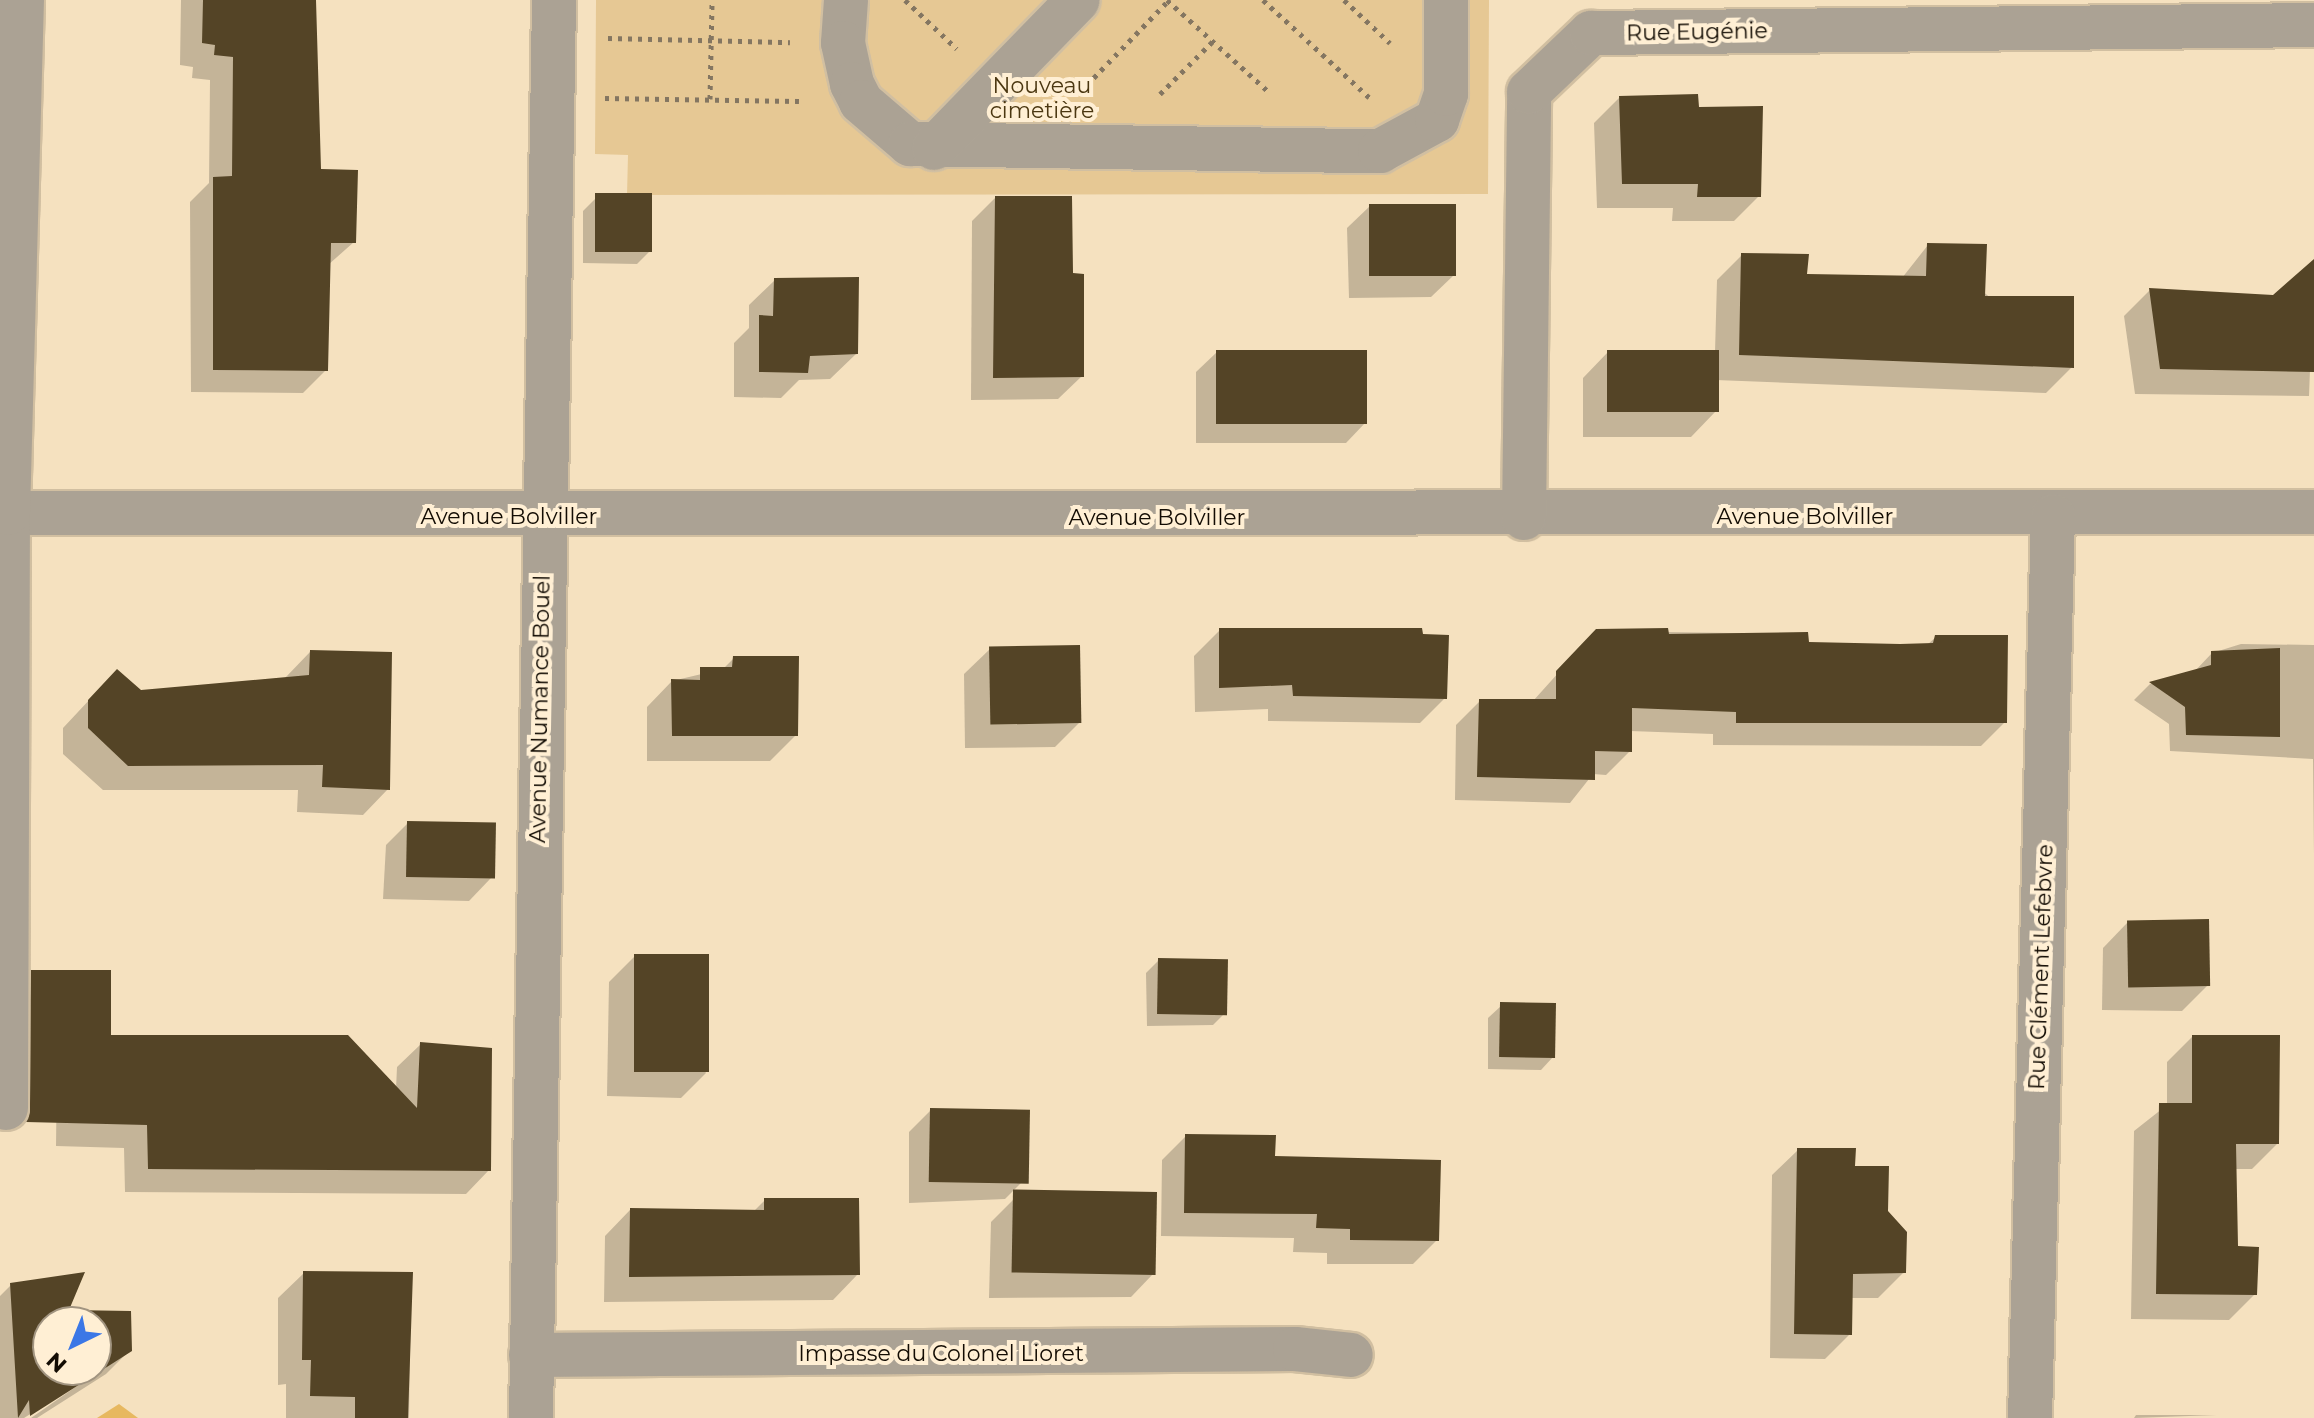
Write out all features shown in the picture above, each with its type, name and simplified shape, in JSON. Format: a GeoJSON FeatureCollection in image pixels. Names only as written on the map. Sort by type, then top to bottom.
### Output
{"type":"FeatureCollection","features":[{"type":"Feature","properties":{"kind":"street"},"geometry":{"type":"LineString","coordinates":[[6,1108],[4,513],[22,0]]}},
{"type":"Feature","properties":{"kind":"street","name":"Avenue Numance Bouel"},"geometry":{"type":"LineString","coordinates":[[531,1418],[542,518],[554,0]]}},
{"type":"Feature","properties":{"kind":"street"},"geometry":{"type":"LineString","coordinates":[[846,0],[843,43],[861,102],[910,144],[934,148],[1380,151],[1414,138],[1437,120],[1446,94],[1446,0]]}},
{"type":"Feature","properties":{"kind":"street"},"geometry":{"type":"LineString","coordinates":[[934,148],[1078,0]]}},
{"type":"Feature","properties":{"kind":"street","name":"Rue Eugénie"},"geometry":{"type":"LineString","coordinates":[[1524,518],[1529,92],[1591,33],[2314,25]]}},
{"type":"Feature","properties":{"kind":"street","name":"Avenue Bolviller"},"geometry":{"type":"LineString","coordinates":[[4,513],[542,518],[1524,518],[2314,512]]}},
{"type":"Feature","properties":{"kind":"street","name":"Rue Clément Lefebvre"},"geometry":{"type":"LineString","coordinates":[[2030,1418],[2053,516]]}},
{"type":"Feature","properties":{"kind":"street","name":"Impasse du Colonel Lioret"},"geometry":{"type":"LineString","coordinates":[[531,1355],[1351,1355]]}},
{"type":"Feature","properties":{"kind":"path"},"geometry":{"type":"LineString","coordinates":[[710,99],[712,0]]}},
{"type":"Feature","properties":{"kind":"path"},"geometry":{"type":"LineString","coordinates":[[905,0],[996,85]]}},
{"type":"Feature","properties":{"kind":"path"},"geometry":{"type":"LineString","coordinates":[[1026,149],[1168,0],[1332,150]]}},
{"type":"Feature","properties":{"kind":"path"},"geometry":{"type":"LineString","coordinates":[[1263,0],[1414,138]]}},
{"type":"Feature","properties":{"kind":"path"},"geometry":{"type":"LineString","coordinates":[[603,53],[604,25]]}},
{"type":"Feature","properties":{"kind":"path"},"geometry":{"type":"LineString","coordinates":[[603,38],[843,43]]}},
{"type":"Feature","properties":{"kind":"path"},"geometry":{"type":"LineString","coordinates":[[603,83],[603,98],[861,102]]}},
{"type":"Feature","properties":{"kind":"green space","name":"Nouveau cimetière"},"geometry":{"type":"Polygon","coordinates":[[[596,0],[1489,0],[1488,194],[627,195],[628,155],[595,154],[596,0]]]}},
{"type":"Feature","properties":{"kind":"shaded area"},"geometry":{"type":"Polygon","coordinates":[[[119,1404],[138,1418],[97,1418],[119,1404]]]}},
{"type":"Feature","properties":{"kind":"building"},"geometry":{"type":"Polygon","coordinates":[[[203,0],[316,0],[321,169],[358,170],[356,243],[331,243],[328,371],[213,370],[213,177],[232,176],[233,57],[214,55],[215,45],[202,43],[203,0]]]}},
{"type":"Feature","properties":{"kind":"building"},"geometry":{"type":"Polygon","coordinates":[[[1698,94],[1699,107],[1763,106],[1761,197],[1697,197],[1698,184],[1622,184],[1619,96],[1698,94]]]}},
{"type":"Feature","properties":{"kind":"building"},"geometry":{"type":"Polygon","coordinates":[[[595,193],[652,193],[652,252],[595,252],[595,193]]]}},
{"type":"Feature","properties":{"kind":"building"},"geometry":{"type":"Polygon","coordinates":[[[995,196],[1072,196],[1073,273],[1084,274],[1084,377],[993,378],[995,196]]]}},
{"type":"Feature","properties":{"kind":"building"},"geometry":{"type":"Polygon","coordinates":[[[1369,204],[1456,204],[1456,276],[1369,276],[1369,204]]]}},
{"type":"Feature","properties":{"kind":"building"},"geometry":{"type":"Polygon","coordinates":[[[1927,243],[1987,244],[1985,296],[2074,296],[2074,368],[1739,355],[1741,253],[1809,254],[1807,274],[1926,276],[1927,243]]]}},
{"type":"Feature","properties":{"kind":"building"},"geometry":{"type":"Polygon","coordinates":[[[2314,259],[2314,372],[2160,369],[2149,288],[2273,295],[2314,259]]]}},
{"type":"Feature","properties":{"kind":"building"},"geometry":{"type":"Polygon","coordinates":[[[859,277],[858,354],[810,356],[808,373],[759,372],[759,315],[773,316],[774,278],[859,277]]]}},
{"type":"Feature","properties":{"kind":"building"},"geometry":{"type":"Polygon","coordinates":[[[1216,350],[1367,350],[1367,424],[1216,424],[1216,350]]]}},
{"type":"Feature","properties":{"kind":"building"},"geometry":{"type":"Polygon","coordinates":[[[1607,350],[1719,350],[1719,412],[1607,412],[1607,350]]]}},
{"type":"Feature","properties":{"kind":"building"},"geometry":{"type":"Polygon","coordinates":[[[1219,628],[1422,628],[1423,634],[1449,635],[1447,699],[1293,696],[1292,685],[1219,688],[1219,628]]]}},
{"type":"Feature","properties":{"kind":"building"},"geometry":{"type":"Polygon","coordinates":[[[1668,628],[1669,634],[1808,632],[1809,642],[1900,644],[1933,643],[1935,635],[2008,635],[2007,723],[1736,723],[1736,712],[1632,708],[1632,752],[1595,751],[1595,780],[1477,777],[1479,699],[1556,699],[1556,671],[1596,629],[1668,628]]]}},
{"type":"Feature","properties":{"kind":"building"},"geometry":{"type":"Polygon","coordinates":[[[1080,645],[1081,723],[990,725],[989,647],[1080,645]]]}},
{"type":"Feature","properties":{"kind":"building"},"geometry":{"type":"Polygon","coordinates":[[[2280,648],[2280,737],[2186,735],[2185,707],[2149,682],[2211,665],[2211,651],[2280,648]]]}},
{"type":"Feature","properties":{"kind":"building"},"geometry":{"type":"Polygon","coordinates":[[[310,650],[392,652],[390,790],[322,787],[323,765],[128,766],[88,728],[88,700],[117,669],[141,690],[309,675],[310,650]]]}},
{"type":"Feature","properties":{"kind":"building"},"geometry":{"type":"Polygon","coordinates":[[[733,656],[799,656],[798,736],[672,736],[671,679],[700,680],[700,667],[732,667],[733,656]]]}},
{"type":"Feature","properties":{"kind":"building"},"geometry":{"type":"Polygon","coordinates":[[[407,821],[496,823],[495,879],[406,877],[407,821]]]}},
{"type":"Feature","properties":{"kind":"building"},"geometry":{"type":"Polygon","coordinates":[[[2209,919],[2210,986],[2128,987],[2127,920],[2209,919]]]}},
{"type":"Feature","properties":{"kind":"building"},"geometry":{"type":"Polygon","coordinates":[[[634,954],[709,954],[709,1072],[634,1072],[634,954]]]}},
{"type":"Feature","properties":{"kind":"building"},"geometry":{"type":"Polygon","coordinates":[[[1158,958],[1228,959],[1227,1015],[1157,1014],[1158,958]]]}},
{"type":"Feature","properties":{"kind":"building"},"geometry":{"type":"Polygon","coordinates":[[[31,970],[111,970],[111,1035],[348,1035],[417,1108],[420,1042],[492,1048],[491,1171],[148,1169],[147,1125],[26,1122],[31,970]]]}},
{"type":"Feature","properties":{"kind":"building"},"geometry":{"type":"Polygon","coordinates":[[[1500,1002],[1556,1003],[1555,1058],[1499,1057],[1500,1002]]]}},
{"type":"Feature","properties":{"kind":"building"},"geometry":{"type":"Polygon","coordinates":[[[2192,1035],[2280,1035],[2279,1144],[2236,1144],[2238,1246],[2259,1247],[2257,1295],[2156,1294],[2159,1103],[2192,1103],[2192,1035]]]}},
{"type":"Feature","properties":{"kind":"building"},"geometry":{"type":"Polygon","coordinates":[[[930,1108],[1030,1110],[1029,1184],[929,1182],[930,1108]]]}},
{"type":"Feature","properties":{"kind":"building"},"geometry":{"type":"Polygon","coordinates":[[[1185,1134],[1276,1135],[1275,1156],[1441,1160],[1439,1241],[1350,1240],[1350,1229],[1316,1228],[1317,1214],[1184,1213],[1185,1134]]]}},
{"type":"Feature","properties":{"kind":"building"},"geometry":{"type":"Polygon","coordinates":[[[1797,1148],[1856,1148],[1855,1166],[1889,1166],[1888,1211],[1907,1232],[1906,1273],[1853,1274],[1852,1335],[1794,1334],[1797,1148]]]}},
{"type":"Feature","properties":{"kind":"building"},"geometry":{"type":"Polygon","coordinates":[[[1013,1189],[1157,1192],[1156,1275],[1012,1272],[1013,1189]]]}},
{"type":"Feature","properties":{"kind":"building"},"geometry":{"type":"Polygon","coordinates":[[[764,1198],[859,1198],[860,1275],[629,1277],[630,1208],[764,1210],[764,1198]]]}},
{"type":"Feature","properties":{"kind":"building"},"geometry":{"type":"Polygon","coordinates":[[[303,1271],[413,1272],[408,1418],[355,1418],[355,1397],[310,1396],[311,1360],[302,1360],[303,1271]]]}},
{"type":"Feature","properties":{"kind":"building"},"geometry":{"type":"Polygon","coordinates":[[[85,1272],[71,1306],[32,1306],[32,1386],[77,1386],[30,1416],[29,1400],[18,1418],[10,1283],[85,1272]]]}},
{"type":"Feature","properties":{"kind":"building"},"geometry":{"type":"Polygon","coordinates":[[[112,1311],[131,1311],[132,1351],[112,1364],[112,1311]]]}}]}
